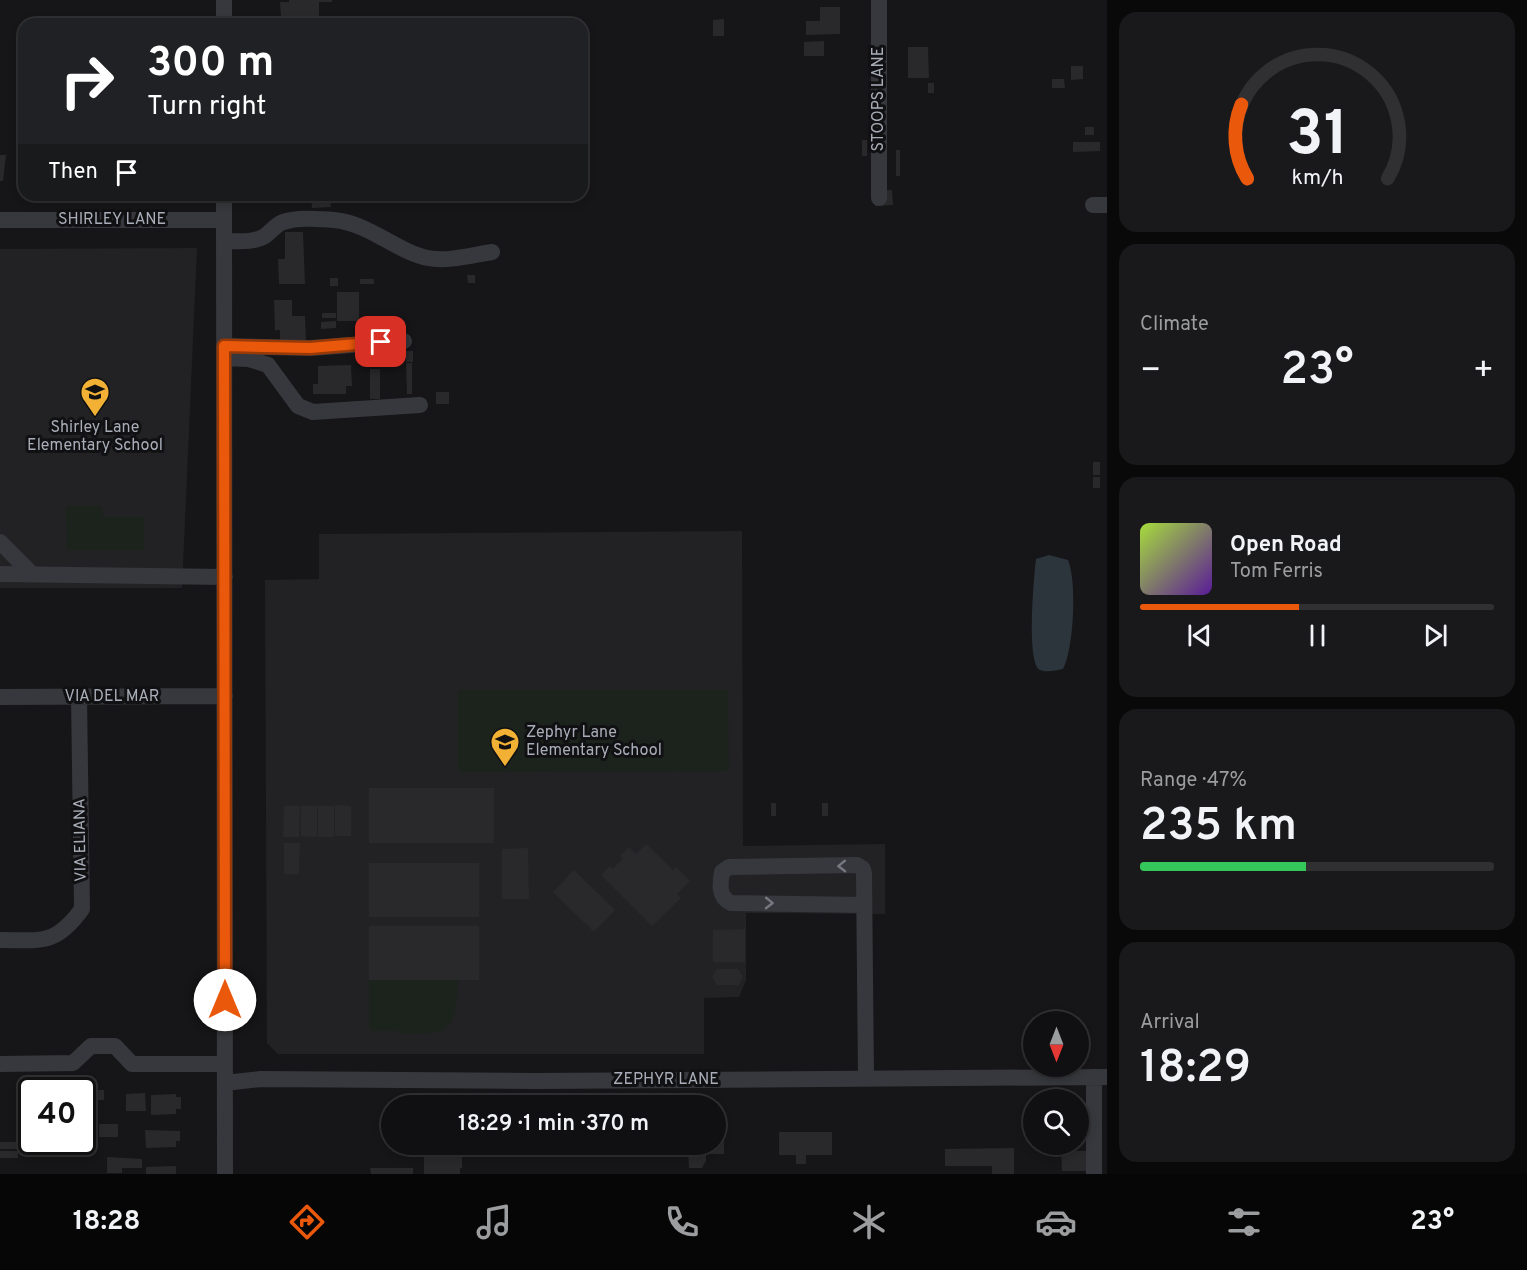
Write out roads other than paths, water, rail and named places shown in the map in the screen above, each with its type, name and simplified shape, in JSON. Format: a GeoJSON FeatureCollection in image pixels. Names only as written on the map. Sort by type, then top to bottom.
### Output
{"type":"FeatureCollection","features":[{"type":"Feature","properties":{"kind":"street"},"geometry":{"type":"LineString","coordinates":[[224,0],[224,18]]}},
{"type":"Feature","properties":{"kind":"street","name":"STOOPS LANE"},"geometry":{"type":"LineString","coordinates":[[879,0],[879,198]]}},
{"type":"Feature","properties":{"kind":"street"},"geometry":{"type":"LineString","coordinates":[[224,201],[225,1174]]}},
{"type":"Feature","properties":{"kind":"street"},"geometry":{"type":"LineString","coordinates":[[224,241],[258,239],[276,225],[307,218],[338,220],[373,231],[415,254],[428,258],[442,259],[492,252]]}},
{"type":"Feature","properties":{"kind":"street","name":"SHIRLEY LANE"},"geometry":{"type":"LineString","coordinates":[[0,220],[224,220]]}},
{"type":"Feature","properties":{"kind":"street"},"geometry":{"type":"LineString","coordinates":[[224,352],[404,341]]}},
{"type":"Feature","properties":{"kind":"street"},"geometry":{"type":"LineString","coordinates":[[224,352],[268,365],[298,406],[314,412],[420,405]]}},
{"type":"Feature","properties":{"kind":"street"},"geometry":{"type":"LineString","coordinates":[[0,542],[32,574]]}},
{"type":"Feature","properties":{"kind":"street"},"geometry":{"type":"LineString","coordinates":[[0,574],[225,577]]}},
{"type":"Feature","properties":{"kind":"street","name":"VIA DEL MAR"},"geometry":{"type":"LineString","coordinates":[[0,697],[225,696]]}},
{"type":"Feature","properties":{"kind":"street","name":"VIA ELIANA"},"geometry":{"type":"LineString","coordinates":[[0,940],[45,940],[68,928],[82,909],[79,697]]}},
{"type":"Feature","properties":{"kind":"street"},"geometry":{"type":"LineString","coordinates":[[864,905],[731,903],[721,894],[722,872],[729,867],[857,865],[863,869],[864,905],[866,1078]]}},
{"type":"Feature","properties":{"kind":"street"},"geometry":{"type":"LineString","coordinates":[[0,1064],[73,1063],[91,1046],[114,1046],[132,1064],[225,1064]]}},
{"type":"Feature","properties":{"kind":"street"},"geometry":{"type":"LineString","coordinates":[[1094,1174],[1100,1077]]}},
{"type":"Feature","properties":{"kind":"street","name":"ZEPHYR LANE"},"geometry":{"type":"LineString","coordinates":[[225,1083],[261,1079],[535,1081],[1100,1077]]}},
{"type":"Feature","properties":{"kind":"place","name":"Shirley Lane Elementary School"},"geometry":{"type":"Point","coordinates":[95,418]}},
{"type":"Feature","properties":{"kind":"place","name":"Zephyr Lane Elementary School"},"geometry":{"type":"Point","coordinates":[505,768]}}]}
